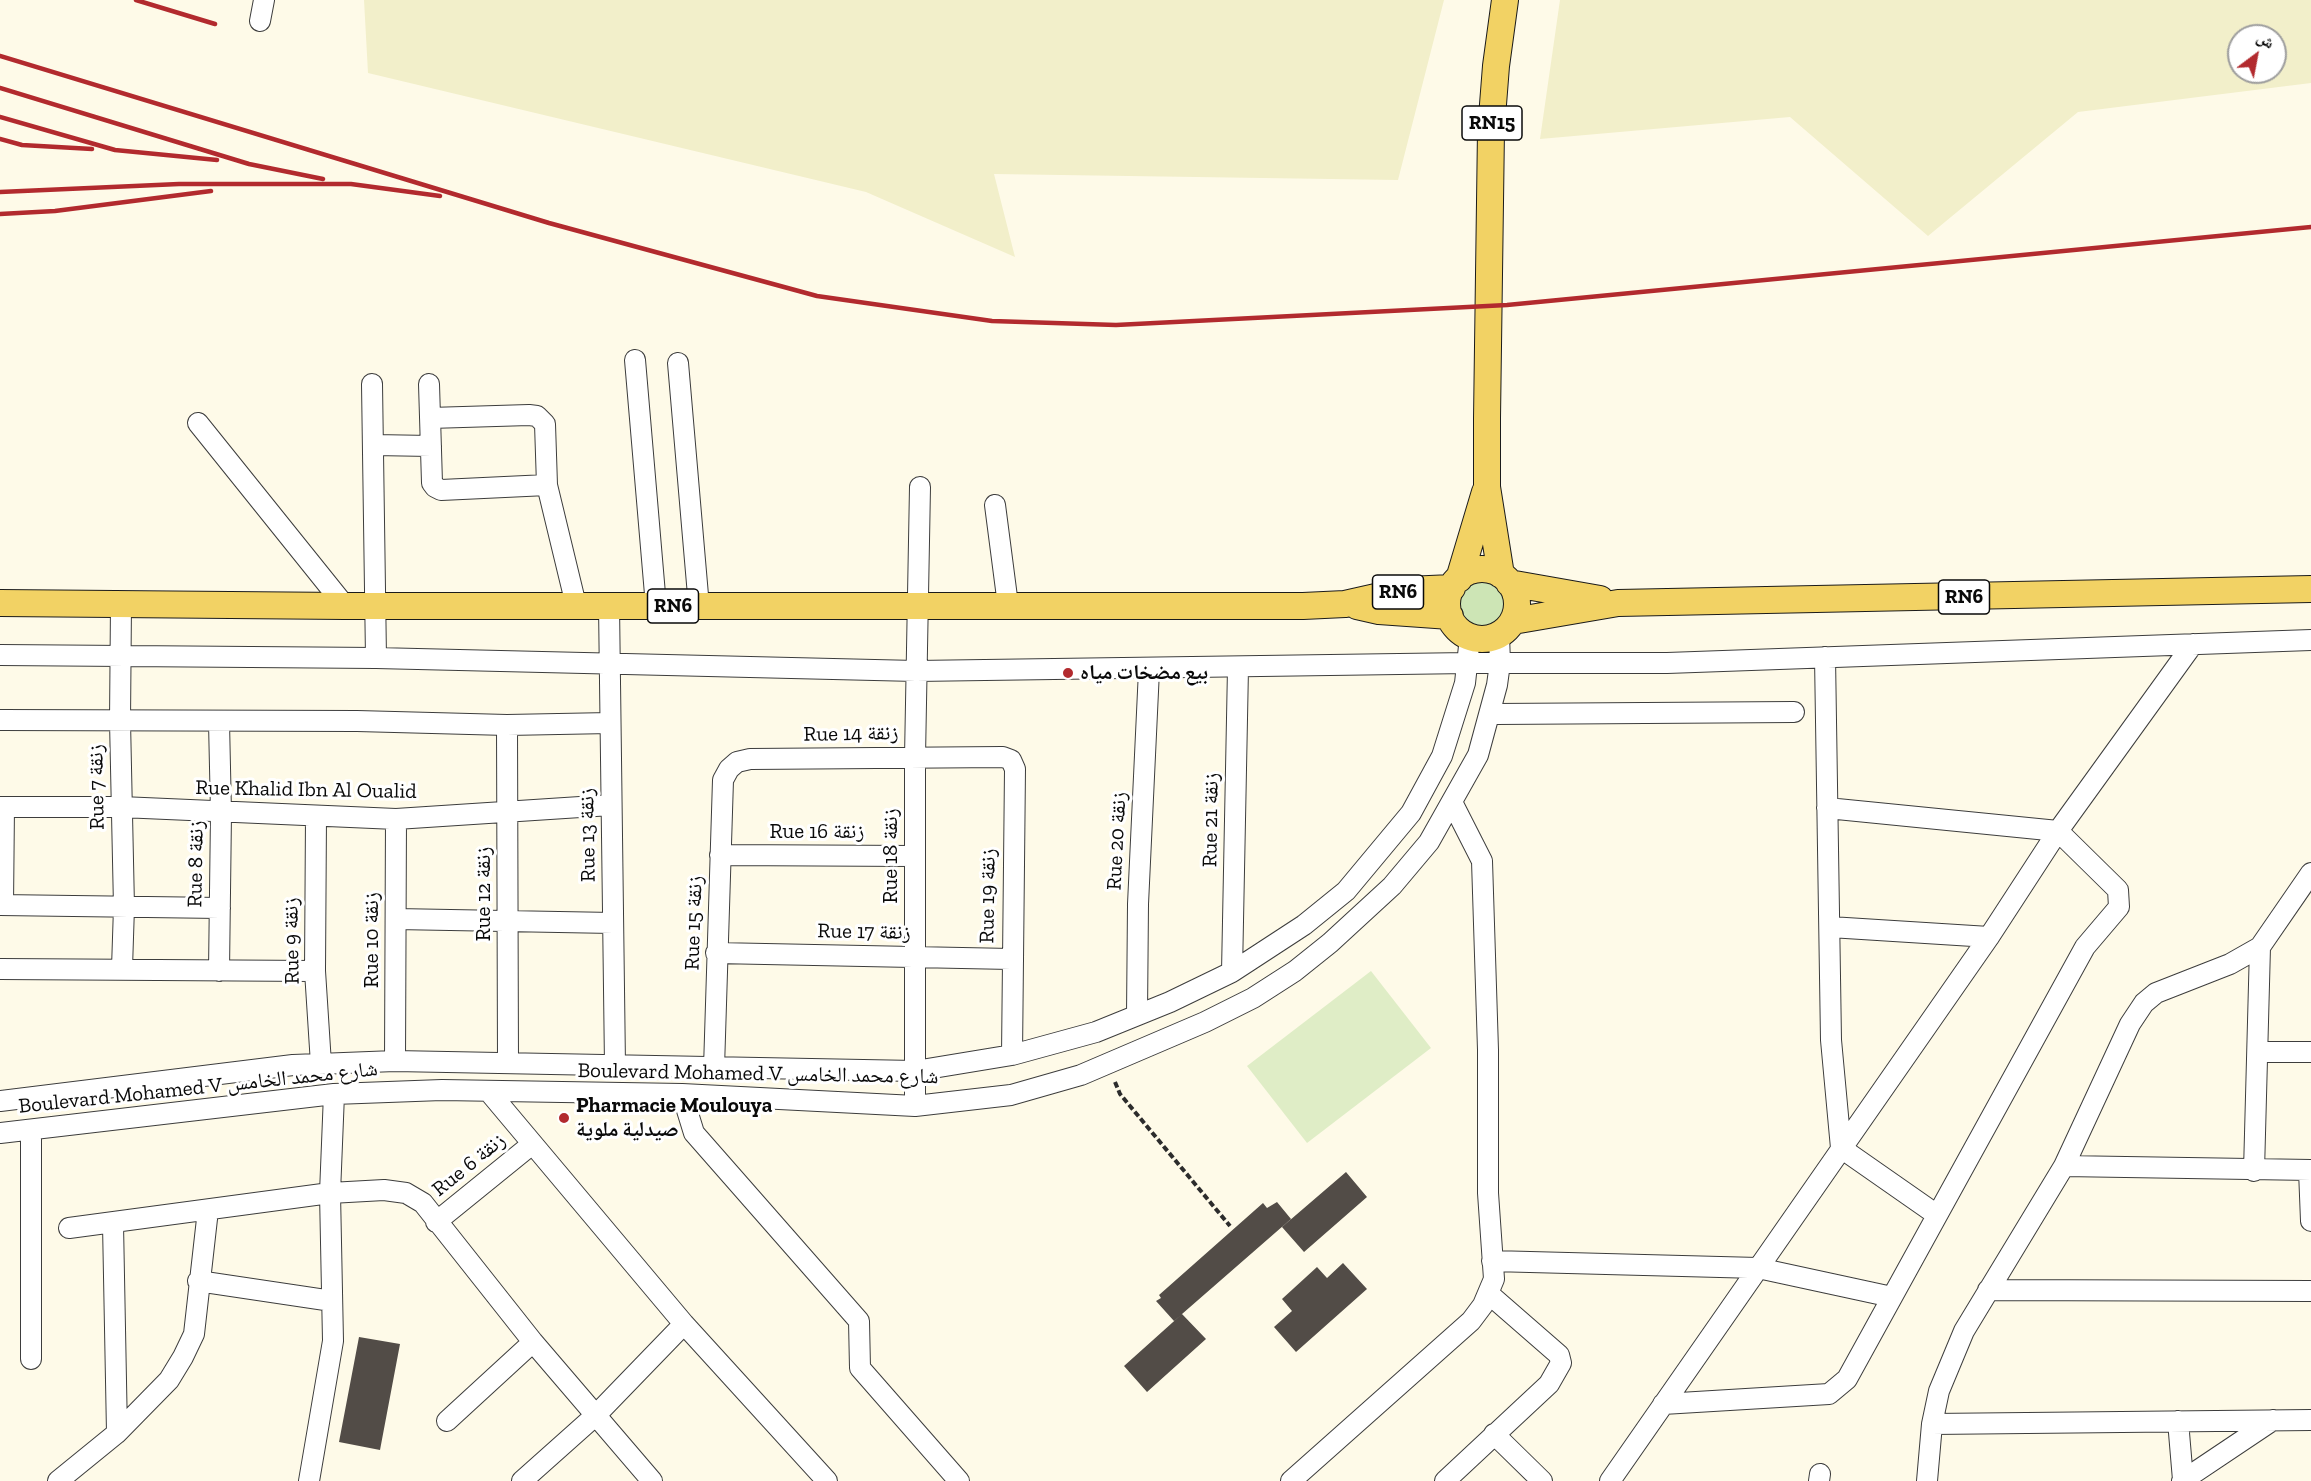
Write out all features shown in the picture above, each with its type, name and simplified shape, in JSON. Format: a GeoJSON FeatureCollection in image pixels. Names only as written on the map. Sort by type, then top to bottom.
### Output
{"type":"FeatureCollection","features":[{"type":"Feature","properties":{"kind":"main road","name":"RN15"},"geometry":{"type":"LineString","coordinates":[[1505,0],[1496,66],[1491,130],[1487,486],[1505,579]]}},
{"type":"Feature","properties":{"kind":"main road","name":"RN15"},"geometry":{"type":"LineString","coordinates":[[1455,583],[1487,486]]}},
{"type":"Feature","properties":{"kind":"main road","name":"RN6"},"geometry":{"type":"LineString","coordinates":[[1345,604],[1407,590],[1455,583],[1475,570],[1484,569],[1505,579],[1618,603]]}},
{"type":"Feature","properties":{"kind":"main road"},"geometry":{"type":"LineString","coordinates":[[1505,579],[1517,601],[1506,628]]}},
{"type":"Feature","properties":{"kind":"main road","name":"RN6"},"geometry":{"type":"LineString","coordinates":[[1455,583],[1448,602],[1450,616],[1461,632],[1480,639],[1506,628],[1618,603],[2311,589]]}},
{"type":"Feature","properties":{"kind":"main road","name":"RN6"},"geometry":{"type":"LineString","coordinates":[[0,603],[699,607],[1345,604],[1379,611],[1450,616]]}},
{"type":"Feature","properties":{"kind":"street"},"geometry":{"type":"LineString","coordinates":[[260,21],[264,0]]}},
{"type":"Feature","properties":{"kind":"street"},"geometry":{"type":"LineString","coordinates":[[635,360],[656,606]]}},
{"type":"Feature","properties":{"kind":"street"},"geometry":{"type":"LineString","coordinates":[[678,363],[699,607]]}},
{"type":"Feature","properties":{"kind":"street"},"geometry":{"type":"LineString","coordinates":[[372,384],[376,658]]}},
{"type":"Feature","properties":{"kind":"street"},"geometry":{"type":"LineString","coordinates":[[429,384],[432,483],[441,490],[547,484]]}},
{"type":"Feature","properties":{"kind":"street"},"geometry":{"type":"LineString","coordinates":[[430,418],[537,417],[545,424],[547,484],[576,605]]}},
{"type":"Feature","properties":{"kind":"street"},"geometry":{"type":"LineString","coordinates":[[198,423],[345,606]]}},
{"type":"Feature","properties":{"kind":"street"},"geometry":{"type":"LineString","coordinates":[[374,445],[431,446]]}},
{"type":"Feature","properties":{"kind":"street","name":"Rue 18 زنقة"},"geometry":{"type":"LineString","coordinates":[[915,1106],[914,856],[920,487]]}},
{"type":"Feature","properties":{"kind":"street"},"geometry":{"type":"LineString","coordinates":[[995,505],[1008,605]]}},
{"type":"Feature","properties":{"kind":"street","name":"Rue 7 زنقة"},"geometry":{"type":"LineString","coordinates":[[121,604],[120,721],[124,907],[122,969]]}},
{"type":"Feature","properties":{"kind":"street","name":"Rue 13 زنقة"},"geometry":{"type":"LineString","coordinates":[[609,605],[615,1065]]}},
{"type":"Feature","properties":{"kind":"street","name":"Boulevard Mohamed V شارع محمد الخامس"},"geometry":{"type":"LineString","coordinates":[[0,1133],[334,1094],[442,1090],[490,1093],[682,1094],[915,1106],[1011,1095],[1081,1075],[1205,1022],[1295,971],[1330,944],[1392,885],[1429,842],[1453,804],[1478,755],[1489,723],[1506,628]]}},
{"type":"Feature","properties":{"kind":"street","name":"Boulevard Mohamed V شارع محمد الخامس"},"geometry":{"type":"LineString","coordinates":[[0,1101],[293,1065],[395,1061],[915,1071],[1012,1055],[1096,1032],[1232,972],[1304,926],[1346,891],[1411,813],[1442,756],[1456,717],[1468,663],[1470,637]]}},
{"type":"Feature","properties":{"kind":"street"},"geometry":{"type":"LineString","coordinates":[[0,655],[376,658],[916,671],[1238,669],[1468,663],[1667,663],[2311,640]]}},
{"type":"Feature","properties":{"kind":"street"},"geometry":{"type":"LineString","coordinates":[[1610,1481],[1989,937],[2058,831],[2193,644]]}},
{"type":"Feature","properties":{"kind":"street"},"geometry":{"type":"LineString","coordinates":[[1825,657],[1832,1040],[1841,1148]]}},
{"type":"Feature","properties":{"kind":"street","name":"Rue 20 زنقة"},"geometry":{"type":"LineString","coordinates":[[1137,1015],[1138,904],[1149,669]]}},
{"type":"Feature","properties":{"kind":"street","name":"Rue 21 زنقة"},"geometry":{"type":"LineString","coordinates":[[1232,972],[1238,669]]}},
{"type":"Feature","properties":{"kind":"street"},"geometry":{"type":"LineString","coordinates":[[1496,714],[1794,712]]}},
{"type":"Feature","properties":{"kind":"street"},"geometry":{"type":"LineString","coordinates":[[0,720],[357,721],[507,725],[610,723]]}},
{"type":"Feature","properties":{"kind":"street","name":"Rue 8 زنقة"},"geometry":{"type":"LineString","coordinates":[[219,722],[221,813],[219,971]]}},
{"type":"Feature","properties":{"kind":"street","name":"Rue 12 زنقة"},"geometry":{"type":"LineString","coordinates":[[507,725],[508,1062]]}},
{"type":"Feature","properties":{"kind":"street","name":"Rue 14 زنقة"},"geometry":{"type":"LineString","coordinates":[[723,780],[729,769],[737,762],[750,759],[989,757]]}},
{"type":"Feature","properties":{"kind":"street","name":"Rue 19 زنقة"},"geometry":{"type":"LineString","coordinates":[[989,757],[1003,757],[1011,760],[1015,769],[1011,959],[1012,1055]]}},
{"type":"Feature","properties":{"kind":"street","name":"Rue 15 زنقة"},"geometry":{"type":"LineString","coordinates":[[714,1068],[723,780]]}},
{"type":"Feature","properties":{"kind":"street"},"geometry":{"type":"LineString","coordinates":[[1291,1481],[1471,1321],[1490,1294],[1494,1279],[1482,861],[1453,804]]}},
{"type":"Feature","properties":{"kind":"street","name":"Rue Khalid Ibn Al Oualid"},"geometry":{"type":"LineString","coordinates":[[2,807],[121,807],[396,819],[611,805]]}},
{"type":"Feature","properties":{"kind":"street"},"geometry":{"type":"LineString","coordinates":[[2,807],[1,905],[220,908]]}},
{"type":"Feature","properties":{"kind":"street"},"geometry":{"type":"LineString","coordinates":[[1663,1404],[1829,1395],[1847,1379],[2085,947],[2119,907],[2118,890],[2058,831],[1827,808]]}},
{"type":"Feature","properties":{"kind":"street","name":"Rue 9 زنقة"},"geometry":{"type":"LineString","coordinates":[[316,817],[315,971],[321,1064]]}},
{"type":"Feature","properties":{"kind":"street","name":"Rue 10 زنقة"},"geometry":{"type":"LineString","coordinates":[[395,1061],[396,819]]}},
{"type":"Feature","properties":{"kind":"street","name":"Rue 16 زنقة"},"geometry":{"type":"LineString","coordinates":[[720,855],[914,856]]}},
{"type":"Feature","properties":{"kind":"street"},"geometry":{"type":"LineString","coordinates":[[1927,1481],[1932,1424],[1939,1391],[1964,1331],[2064,1166],[2130,1024],[2144,1003],[2167,986],[2196,978],[2230,964],[2260,946],[2311,873]]}},
{"type":"Feature","properties":{"kind":"street"},"geometry":{"type":"LineString","coordinates":[[396,919],[613,923]]}},
{"type":"Feature","properties":{"kind":"street"},"geometry":{"type":"LineString","coordinates":[[1830,927],[1989,937]]}},
{"type":"Feature","properties":{"kind":"street"},"geometry":{"type":"LineString","coordinates":[[2254,1171],[2259,1052],[2260,946]]}},
{"type":"Feature","properties":{"kind":"street","name":"Rue 17 زنقة"},"geometry":{"type":"LineString","coordinates":[[716,952],[1011,959]]}},
{"type":"Feature","properties":{"kind":"street"},"geometry":{"type":"LineString","coordinates":[[0,969],[315,971]]}},
{"type":"Feature","properties":{"kind":"street"},"geometry":{"type":"LineString","coordinates":[[2259,1052],[2311,1052]]}},
{"type":"Feature","properties":{"kind":"street"},"geometry":{"type":"LineString","coordinates":[[490,1093],[531,1145],[684,1324],[827,1481]]}},
{"type":"Feature","properties":{"kind":"street"},"geometry":{"type":"LineString","coordinates":[[309,1481],[333,1341],[330,1193],[334,1094]]}},
{"type":"Feature","properties":{"kind":"street"},"geometry":{"type":"LineString","coordinates":[[682,1094],[694,1133],[859,1322],[860,1368],[959,1481]]}},
{"type":"Feature","properties":{"kind":"street"},"geometry":{"type":"LineString","coordinates":[[31,1130],[31,1359]]}},
{"type":"Feature","properties":{"kind":"street","name":"Rue 6 زنقة"},"geometry":{"type":"LineString","coordinates":[[436,1222],[531,1145]]}},
{"type":"Feature","properties":{"kind":"street"},"geometry":{"type":"LineString","coordinates":[[1841,1148],[1937,1215]]}},
{"type":"Feature","properties":{"kind":"street"},"geometry":{"type":"LineString","coordinates":[[2064,1166],[2254,1171],[2310,1170],[2311,1221]]}},
{"type":"Feature","properties":{"kind":"street"},"geometry":{"type":"LineString","coordinates":[[69,1228],[113,1224],[330,1193],[384,1190],[406,1193],[423,1203],[533,1342],[652,1481]]}},
{"type":"Feature","properties":{"kind":"street"},"geometry":{"type":"LineString","coordinates":[[69,1478],[169,1380],[183,1358],[194,1334],[198,1281],[208,1210]]}},
{"type":"Feature","properties":{"kind":"street"},"geometry":{"type":"LineString","coordinates":[[113,1224],[117,1433]]}},
{"type":"Feature","properties":{"kind":"street"},"geometry":{"type":"LineString","coordinates":[[1492,1262],[1758,1268],[1892,1297]]}},
{"type":"Feature","properties":{"kind":"street"},"geometry":{"type":"LineString","coordinates":[[198,1281],[332,1301]]}},
{"type":"Feature","properties":{"kind":"street"},"geometry":{"type":"LineString","coordinates":[[1988,1290],[2311,1291]]}},
{"type":"Feature","properties":{"kind":"street"},"geometry":{"type":"LineString","coordinates":[[1445,1481],[1549,1384],[1561,1363],[1559,1355],[1490,1294]]}},
{"type":"Feature","properties":{"kind":"street"},"geometry":{"type":"LineString","coordinates":[[522,1481],[596,1415],[684,1324]]}},
{"type":"Feature","properties":{"kind":"street"},"geometry":{"type":"LineString","coordinates":[[447,1421],[533,1342]]}},
{"type":"Feature","properties":{"kind":"street"},"geometry":{"type":"LineString","coordinates":[[2178,1421],[2183,1481],[2273,1420]]}},
{"type":"Feature","properties":{"kind":"street"},"geometry":{"type":"LineString","coordinates":[[1932,1424],[2311,1420]]}},
{"type":"Feature","properties":{"kind":"street"},"geometry":{"type":"LineString","coordinates":[[1494,1434],[1542,1481]]}},
{"type":"Feature","properties":{"kind":"path"},"geometry":{"type":"LineString","coordinates":[[1107,1065],[1120,1094],[1230,1226]]}},
{"type":"Feature","properties":{"kind":"shaded area"},"geometry":{"type":"Polygon","coordinates":[[[364,0],[1444,0],[1398,180],[994,174],[1015,257],[866,192],[368,73],[364,0]]]}},
{"type":"Feature","properties":{"kind":"shaded area"},"geometry":{"type":"Polygon","coordinates":[[[1560,0],[2311,0],[2311,83],[2078,112],[1928,236],[1790,117],[1540,139],[1560,0]]]}},
{"type":"Feature","properties":{"kind":"green space"},"geometry":{"type":"Polygon","coordinates":[[[1478,578],[1488,578],[1497,582],[1505,590],[1509,604],[1505,618],[1497,626],[1488,630],[1478,630],[1469,626],[1461,618],[1457,609],[1457,599],[1461,590],[1469,582],[1478,578]]]}},
{"type":"Feature","properties":{"kind":"green space"},"geometry":{"type":"Polygon","coordinates":[[[1371,971],[1431,1048],[1307,1143],[1247,1066],[1371,971]]]}},
{"type":"Feature","properties":{"kind":"building"},"geometry":{"type":"Polygon","coordinates":[[[1346,1172],[1367,1197],[1304,1252],[1282,1227],[1346,1172]]]}},
{"type":"Feature","properties":{"kind":"building"},"geometry":{"type":"Polygon","coordinates":[[[1277,1202],[1291,1219],[1174,1321],[1156,1301],[1161,1298],[1159,1295],[1263,1203],[1267,1208],[1277,1202]]]}},
{"type":"Feature","properties":{"kind":"building"},"geometry":{"type":"Polygon","coordinates":[[[1343,1263],[1367,1289],[1296,1352],[1274,1327],[1292,1311],[1282,1299],[1317,1267],[1327,1278],[1343,1263]]]}},
{"type":"Feature","properties":{"kind":"building"},"geometry":{"type":"Polygon","coordinates":[[[1182,1314],[1206,1339],[1147,1392],[1124,1366],[1182,1314]]]}},
{"type":"Feature","properties":{"kind":"building"},"geometry":{"type":"Polygon","coordinates":[[[359,1337],[400,1344],[380,1450],[339,1442],[359,1337]]]}},
{"type":"Feature","properties":{"kind":"railway"},"geometry":{"type":"LineString","coordinates":[[136,0],[215,24]]}},
{"type":"Feature","properties":{"kind":"railway"},"geometry":{"type":"LineString","coordinates":[[0,56],[549,223],[817,296],[992,321],[1116,325],[1507,305],[2311,227]]}},
{"type":"Feature","properties":{"kind":"railway"},"geometry":{"type":"LineString","coordinates":[[0,88],[249,164],[323,179]]}},
{"type":"Feature","properties":{"kind":"railway"},"geometry":{"type":"LineString","coordinates":[[0,117],[115,150],[217,160]]}},
{"type":"Feature","properties":{"kind":"railway"},"geometry":{"type":"LineString","coordinates":[[0,139],[22,145],[92,149]]}},
{"type":"Feature","properties":{"kind":"railway"},"geometry":{"type":"LineString","coordinates":[[0,192],[179,184],[351,184],[440,196]]}},
{"type":"Feature","properties":{"kind":"railway"},"geometry":{"type":"LineString","coordinates":[[0,214],[55,211],[211,191]]}},
{"type":"Feature","properties":{"kind":"place","name":"بيع مضخات مياه"},"geometry":{"type":"Point","coordinates":[1068,673]}},
{"type":"Feature","properties":{"kind":"place","name":"Pharmacie Moulouya صيدلية ملوية"},"geometry":{"type":"Point","coordinates":[564,1118]}}]}
